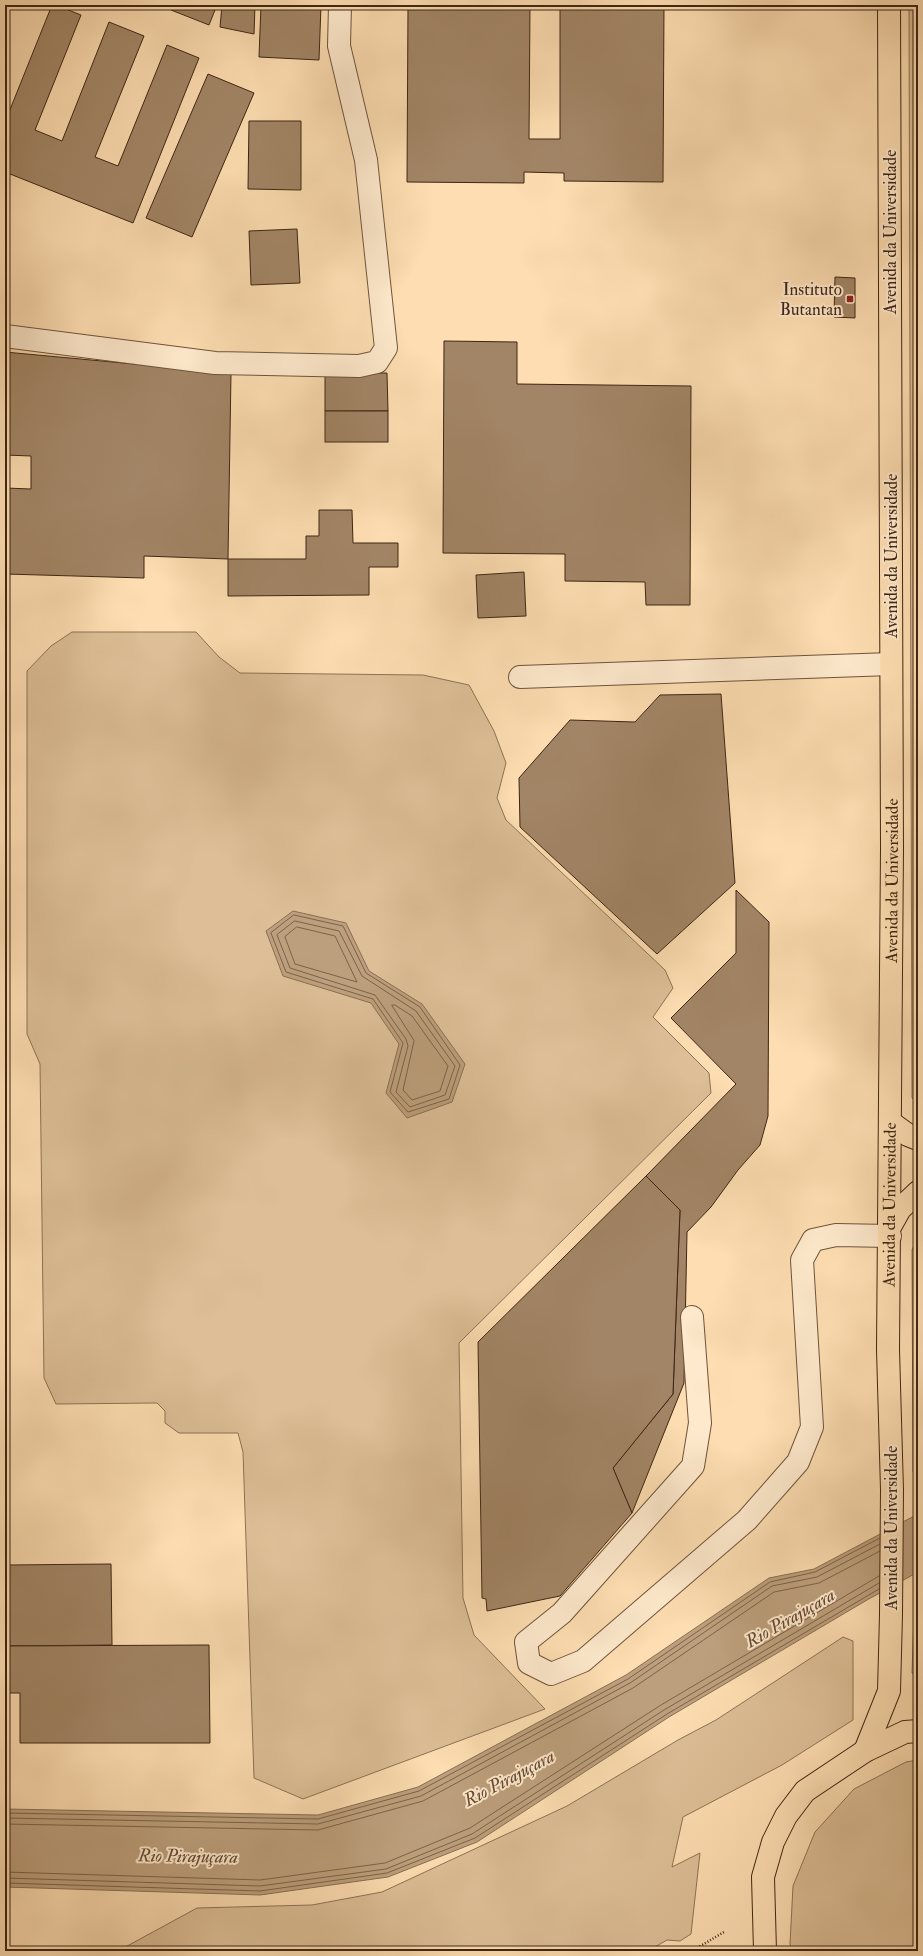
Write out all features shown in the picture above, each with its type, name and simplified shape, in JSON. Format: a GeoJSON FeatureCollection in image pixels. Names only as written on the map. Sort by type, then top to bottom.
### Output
{"type":"FeatureCollection","features":[{"type":"Feature","properties":{"kind":"main road","name":"Avenida da Universidade"},"geometry":{"type":"LineString","coordinates":[[865,1751],[889,1691],[891,1616],[892,1490],[888,1350],[890,1231],[891,664],[889,5]]}},
{"type":"Feature","properties":{"kind":"main road"},"geometry":{"type":"LineString","coordinates":[[890,1122],[908,1135],[918,1139]]}},
{"type":"Feature","properties":{"kind":"main road"},"geometry":{"type":"LineString","coordinates":[[890,1231],[900,1208],[918,1192]]}},
{"type":"Feature","properties":{"kind":"main road"},"geometry":{"type":"LineString","coordinates":[[765,1951],[763,1877],[773,1842],[786,1816],[805,1791],[865,1751],[905,1732],[918,1731]]}},
{"type":"Feature","properties":{"kind":"lane"},"geometry":{"type":"LineString","coordinates":[[5,336],[215,363],[359,366],[377,362],[386,348],[366,160],[339,46],[340,5]]}},
{"type":"Feature","properties":{"kind":"lane"},"geometry":{"type":"LineString","coordinates":[[520,677],[891,664]]}},
{"type":"Feature","properties":{"kind":"lane"},"geometry":{"type":"LineString","coordinates":[[692,1317],[700,1423],[693,1466],[562,1613],[526,1642],[529,1663],[551,1674],[583,1661],[589,1656],[747,1520],[798,1462],[812,1428],[802,1260],[813,1240],[836,1235],[890,1231]]}},
{"type":"Feature","properties":{"kind":"path"},"geometry":{"type":"LineString","coordinates":[[692,1951],[724,1932]]}},
{"type":"Feature","properties":{"kind":"path"},"geometry":{"type":"LineString","coordinates":[[906,1951],[918,1945]]}},
{"type":"Feature","properties":{"kind":"shaded area"},"geometry":{"type":"Polygon","coordinates":[[[909,5],[918,5],[918,1104],[912,1098],[909,5]]]}},
{"type":"Feature","properties":{"kind":"shaded area"},"geometry":{"type":"Polygon","coordinates":[[[72,632],[196,632],[219,657],[240,673],[423,675],[469,685],[494,731],[506,763],[497,798],[506,820],[665,970],[673,988],[653,1017],[709,1073],[711,1093],[459,1343],[463,1598],[474,1635],[545,1709],[303,1799],[254,1778],[243,1452],[238,1433],[179,1433],[165,1423],[165,1411],[157,1403],[56,1404],[44,1378],[40,1064],[27,1034],[27,671],[51,646],[72,632]]]}},
{"type":"Feature","properties":{"kind":"shaded area"},"geometry":{"type":"Polygon","coordinates":[[[918,1236],[918,1476],[913,1472],[912,1250],[918,1236]]]}},
{"type":"Feature","properties":{"kind":"shaded area"},"geometry":{"type":"Polygon","coordinates":[[[918,1580],[918,1679],[912,1673],[915,1585],[918,1580]]]}},
{"type":"Feature","properties":{"kind":"shaded area"},"geometry":{"type":"Polygon","coordinates":[[[843,1637],[853,1641],[853,1720],[782,1765],[683,1817],[672,1867],[700,1853],[691,1934],[680,1941],[667,1940],[648,1951],[118,1951],[197,1908],[312,1905],[382,1892],[567,1806],[678,1740],[716,1720],[843,1637]]]}},
{"type":"Feature","properties":{"kind":"shaded area"},"geometry":{"type":"Polygon","coordinates":[[[918,1760],[918,1951],[792,1951],[790,1944],[793,1886],[815,1832],[854,1789],[906,1762],[918,1760]]]}},
{"type":"Feature","properties":{"kind":"water"},"geometry":{"type":"Polygon","coordinates":[[[293,911],[346,923],[369,971],[422,1004],[465,1064],[452,1102],[407,1118],[386,1093],[399,1044],[371,1003],[283,976],[266,931],[293,911]]]}},
{"type":"Feature","properties":{"kind":"water","name":"Rio Pirajuçara"},"geometry":{"type":"Polygon","coordinates":[[[918,1514],[918,1572],[867,1600],[669,1717],[477,1842],[388,1877],[260,1895],[5,1887],[5,1809],[318,1815],[418,1787],[626,1675],[769,1578],[814,1569],[918,1514]]]}},
{"type":"Feature","properties":{"kind":"building"},"geometry":{"type":"Polygon","coordinates":[[[52,5],[56,5],[81,15],[35,130],[62,141],[109,22],[144,36],[95,157],[118,166],[167,45],[199,58],[133,223],[5,172],[5,122],[52,5]]]}},
{"type":"Feature","properties":{"kind":"building"},"geometry":{"type":"Polygon","coordinates":[[[173,5],[217,5],[209,25],[171,10],[173,5]]]}},
{"type":"Feature","properties":{"kind":"building"},"geometry":{"type":"Polygon","coordinates":[[[222,5],[255,5],[254,34],[220,27],[222,5]]]}},
{"type":"Feature","properties":{"kind":"building"},"geometry":{"type":"Polygon","coordinates":[[[261,5],[321,5],[319,60],[259,57],[261,5]]]}},
{"type":"Feature","properties":{"kind":"building"},"geometry":{"type":"Polygon","coordinates":[[[408,5],[530,5],[529,139],[560,139],[560,5],[664,5],[663,182],[564,181],[564,173],[524,172],[524,183],[407,182],[408,5]]]}},
{"type":"Feature","properties":{"kind":"building"},"geometry":{"type":"Polygon","coordinates":[[[208,74],[254,93],[192,237],[146,218],[208,74]]]}},
{"type":"Feature","properties":{"kind":"building"},"geometry":{"type":"Polygon","coordinates":[[[249,121],[301,121],[301,190],[248,189],[249,121]]]}},
{"type":"Feature","properties":{"kind":"building"},"geometry":{"type":"Polygon","coordinates":[[[297,229],[300,283],[251,285],[249,231],[297,229]]]}},
{"type":"Feature","properties":{"kind":"building"},"geometry":{"type":"Polygon","coordinates":[[[835,277],[855,278],[855,318],[834,317],[835,277]]]}},
{"type":"Feature","properties":{"kind":"building"},"geometry":{"type":"Polygon","coordinates":[[[444,341],[517,342],[517,384],[691,386],[690,605],[646,605],[645,582],[565,581],[565,554],[443,553],[444,341]]]}},
{"type":"Feature","properties":{"kind":"building"},"geometry":{"type":"Polygon","coordinates":[[[5,352],[231,373],[228,559],[144,556],[144,578],[5,574],[5,488],[31,489],[31,456],[5,455],[5,352]]]}},
{"type":"Feature","properties":{"kind":"building"},"geometry":{"type":"Polygon","coordinates":[[[325,373],[387,373],[388,411],[325,411],[325,373]]]}},
{"type":"Feature","properties":{"kind":"building"},"geometry":{"type":"Polygon","coordinates":[[[325,411],[388,411],[388,442],[325,442],[325,411]]]}},
{"type":"Feature","properties":{"kind":"building"},"geometry":{"type":"Polygon","coordinates":[[[319,510],[352,510],[353,543],[398,543],[398,567],[369,567],[369,595],[228,596],[228,559],[306,559],[306,536],[319,536],[319,510]]]}},
{"type":"Feature","properties":{"kind":"building"},"geometry":{"type":"Polygon","coordinates":[[[524,572],[526,616],[478,618],[476,575],[524,572]]]}},
{"type":"Feature","properties":{"kind":"building"},"geometry":{"type":"Polygon","coordinates":[[[721,694],[735,883],[657,954],[520,827],[519,778],[570,720],[635,722],[660,695],[721,694]]]}},
{"type":"Feature","properties":{"kind":"building"},"geometry":{"type":"Polygon","coordinates":[[[736,890],[769,922],[768,1116],[760,1145],[738,1170],[711,1207],[687,1232],[684,1383],[632,1513],[613,1468],[673,1394],[680,1210],[646,1176],[736,1084],[671,1018],[736,953],[736,890]]]}},
{"type":"Feature","properties":{"kind":"building"},"geometry":{"type":"Polygon","coordinates":[[[646,1176],[680,1210],[673,1394],[613,1468],[632,1513],[560,1596],[487,1611],[486,1599],[482,1598],[478,1342],[646,1176]]]}},
{"type":"Feature","properties":{"kind":"building"},"geometry":{"type":"Polygon","coordinates":[[[111,1564],[112,1645],[9,1646],[8,1565],[111,1564]]]}},
{"type":"Feature","properties":{"kind":"building"},"geometry":{"type":"Polygon","coordinates":[[[209,1645],[210,1743],[20,1743],[20,1693],[5,1693],[5,1646],[209,1645]]]}},
{"type":"Feature","properties":{"kind":"place","name":"Instituto Butantan"},"geometry":{"type":"Point","coordinates":[850,299]}}]}
